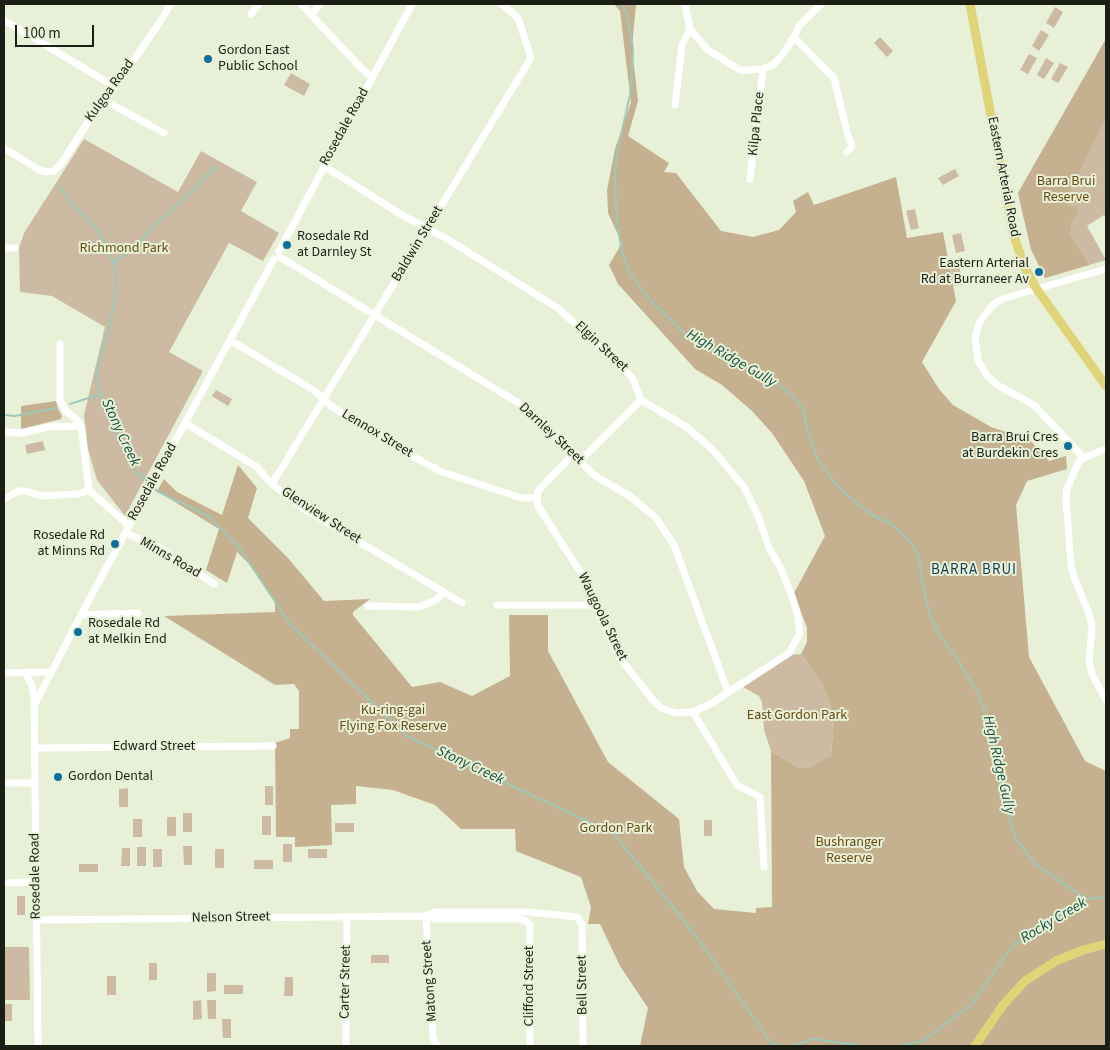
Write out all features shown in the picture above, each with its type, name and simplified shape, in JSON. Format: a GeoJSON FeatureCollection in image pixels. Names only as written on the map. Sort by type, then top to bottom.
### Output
{"type":"FeatureCollection","features":[{"type":"Feature","properties":{"kind":"main road","name":"Eastern Arterial Road"},"geometry":{"type":"LineString","coordinates":[[970,4],[1013,233],[1024,266],[1036,288],[1106,386]]}},
{"type":"Feature","properties":{"kind":"main road"},"geometry":{"type":"LineString","coordinates":[[975,1046],[1003,1005],[1025,982],[1056,961],[1083,950],[1106,944]]}},
{"type":"Feature","properties":{"kind":"street","name":"Kulgoa Road"},"geometry":{"type":"LineString","coordinates":[[4,148],[45,172],[54,171],[61,164],[79,133],[106,100],[164,16],[170,4]]}},
{"type":"Feature","properties":{"kind":"street"},"geometry":{"type":"LineString","coordinates":[[251,14],[259,4]]}},
{"type":"Feature","properties":{"kind":"street"},"geometry":{"type":"LineString","coordinates":[[301,4],[362,69],[372,77]]}},
{"type":"Feature","properties":{"kind":"street"},"geometry":{"type":"LineString","coordinates":[[312,15],[320,4]]}},
{"type":"Feature","properties":{"kind":"street","name":"Rosedale Road"},"geometry":{"type":"LineString","coordinates":[[34,706],[81,615],[230,340],[278,256],[324,166],[412,4]]}},
{"type":"Feature","properties":{"kind":"street","name":"Baldwin Street"},"geometry":{"type":"LineString","coordinates":[[272,484],[530,58],[518,18],[502,4]]}},
{"type":"Feature","properties":{"kind":"street"},"geometry":{"type":"LineString","coordinates":[[685,4],[690,29],[708,50],[740,70],[763,69],[774,64],[794,37],[799,26],[822,4]]}},
{"type":"Feature","properties":{"kind":"street"},"geometry":{"type":"LineString","coordinates":[[4,20],[115,87]]}},
{"type":"Feature","properties":{"kind":"street"},"geometry":{"type":"LineString","coordinates":[[675,105],[682,45],[690,29]]}},
{"type":"Feature","properties":{"kind":"street"},"geometry":{"type":"LineString","coordinates":[[794,37],[834,78],[852,146],[847,152]]}},
{"type":"Feature","properties":{"kind":"street","name":"Kilpa Place"},"geometry":{"type":"LineString","coordinates":[[750,179],[763,69]]}},
{"type":"Feature","properties":{"kind":"street"},"geometry":{"type":"LineString","coordinates":[[106,100],[164,133]]}},
{"type":"Feature","properties":{"kind":"street","name":"Elgin Street"},"geometry":{"type":"LineString","coordinates":[[324,166],[558,308],[632,377],[642,400]]}},
{"type":"Feature","properties":{"kind":"street"},"geometry":{"type":"LineString","coordinates":[[4,248],[14,248]]}},
{"type":"Feature","properties":{"kind":"street","name":"Darnley Street"},"geometry":{"type":"LineString","coordinates":[[278,256],[526,407],[594,475],[631,497],[656,518],[674,545],[728,692]]}},
{"type":"Feature","properties":{"kind":"street"},"geometry":{"type":"LineString","coordinates":[[1084,458],[1034,405],[993,382],[982,369],[978,360],[975,338],[979,324],[987,311],[1002,299],[1106,269]]}},
{"type":"Feature","properties":{"kind":"street","name":"Lennox Street"},"geometry":{"type":"LineString","coordinates":[[230,340],[315,391],[331,406],[412,456],[442,472],[521,498],[537,498]]}},
{"type":"Feature","properties":{"kind":"street"},"geometry":{"type":"LineString","coordinates":[[4,499],[18,491],[26,491],[42,496],[78,494],[89,490],[81,426],[66,411],[60,400],[60,344]]}},
{"type":"Feature","properties":{"kind":"street"},"geometry":{"type":"LineString","coordinates":[[580,461],[642,400],[685,426],[712,449],[744,487],[759,518],[769,548],[780,567],[792,596],[800,633],[790,653],[712,703],[693,712],[733,780],[741,788],[760,797],[764,867]]}},
{"type":"Feature","properties":{"kind":"street","name":"Glenview Street"},"geometry":{"type":"LineString","coordinates":[[185,423],[257,467],[272,484],[304,508],[462,603]]}},
{"type":"Feature","properties":{"kind":"street"},"geometry":{"type":"LineString","coordinates":[[4,432],[21,433],[49,427],[81,426]]}},
{"type":"Feature","properties":{"kind":"street"},"geometry":{"type":"LineString","coordinates":[[1106,450],[1084,458],[1076,465],[1066,498],[1071,564],[1074,577],[1090,616],[1092,627],[1089,660],[1092,674],[1106,700]]}},
{"type":"Feature","properties":{"kind":"street"},"geometry":{"type":"LineString","coordinates":[[537,498],[538,491],[573,454]]}},
{"type":"Feature","properties":{"kind":"street","name":"Minns Road"},"geometry":{"type":"LineString","coordinates":[[89,490],[127,530],[160,548],[214,584]]}},
{"type":"Feature","properties":{"kind":"street","name":"Waugoola Street"},"geometry":{"type":"LineString","coordinates":[[537,498],[538,506],[549,525],[588,584],[603,624],[619,657],[661,708],[676,713],[693,712]]}},
{"type":"Feature","properties":{"kind":"street"},"geometry":{"type":"LineString","coordinates":[[368,606],[419,607],[436,600],[443,592]]}},
{"type":"Feature","properties":{"kind":"street"},"geometry":{"type":"LineString","coordinates":[[497,605],[596,605]]}},
{"type":"Feature","properties":{"kind":"street"},"geometry":{"type":"LineString","coordinates":[[81,615],[138,613]]}},
{"type":"Feature","properties":{"kind":"street","name":"Rosedale Road"},"geometry":{"type":"LineString","coordinates":[[25,672],[33,689],[34,706],[38,1046]]}},
{"type":"Feature","properties":{"kind":"street"},"geometry":{"type":"LineString","coordinates":[[4,673],[51,672]]}},
{"type":"Feature","properties":{"kind":"street","name":"Edward Street"},"geometry":{"type":"LineString","coordinates":[[34,748],[273,746]]}},
{"type":"Feature","properties":{"kind":"street"},"geometry":{"type":"LineString","coordinates":[[4,783],[34,783]]}},
{"type":"Feature","properties":{"kind":"street"},"geometry":{"type":"LineString","coordinates":[[4,883],[36,882]]}},
{"type":"Feature","properties":{"kind":"street","name":"Nelson Street"},"geometry":{"type":"LineString","coordinates":[[426,916],[435,912],[528,912],[573,915],[581,920],[582,924]]}},
{"type":"Feature","properties":{"kind":"street","name":"Nelson Street"},"geometry":{"type":"LineString","coordinates":[[36,920],[426,916],[435,918],[520,918],[530,925]]}},
{"type":"Feature","properties":{"kind":"street","name":"Matong Street"},"geometry":{"type":"LineString","coordinates":[[426,916],[436,1046]]}},
{"type":"Feature","properties":{"kind":"street","name":"Carter Street"},"geometry":{"type":"LineString","coordinates":[[346,1046],[347,917]]}},
{"type":"Feature","properties":{"kind":"street","name":"Bell Street"},"geometry":{"type":"LineString","coordinates":[[582,924],[583,1046]]}},
{"type":"Feature","properties":{"kind":"street","name":"Clifford Street"},"geometry":{"type":"LineString","coordinates":[[530,925],[530,1046]]}},
{"type":"Feature","properties":{"kind":"green space"},"geometry":{"type":"Polygon","coordinates":[[[614,4],[636,4],[632,48],[638,101],[628,136],[669,163],[664,172],[676,173],[721,231],[753,237],[779,230],[796,212],[793,201],[808,192],[814,205],[896,177],[907,238],[943,232],[956,301],[922,362],[939,389],[953,405],[991,427],[1030,440],[1049,461],[1066,456],[1067,469],[1027,481],[1016,505],[1029,657],[1085,761],[1106,771],[1106,1046],[640,1046],[648,1008],[620,966],[600,924],[588,924],[591,907],[581,877],[516,851],[515,829],[461,829],[435,805],[393,790],[356,786],[356,804],[331,805],[332,845],[295,847],[295,837],[276,837],[275,743],[290,738],[290,729],[299,729],[299,691],[294,684],[275,685],[164,616],[275,612],[275,602],[253,568],[237,552],[227,583],[206,570],[219,529],[157,491],[164,479],[177,492],[222,515],[238,465],[257,488],[248,518],[288,558],[324,601],[370,599],[353,612],[353,615],[412,687],[440,682],[472,696],[510,676],[509,615],[548,615],[548,651],[608,762],[679,819],[684,867],[697,891],[714,909],[756,913],[756,908],[772,907],[771,751],[799,768],[810,767],[831,755],[832,710],[822,683],[801,654],[807,642],[807,628],[794,593],[825,536],[804,481],[772,433],[752,411],[722,385],[695,369],[618,284],[609,265],[622,243],[608,213],[607,190],[615,149],[631,102],[620,11],[614,4]]]}},
{"type":"Feature","properties":{"kind":"green space"},"geometry":{"type":"Polygon","coordinates":[[[1055,7],[1063,12],[1054,28],[1046,23],[1055,7]]]}},
{"type":"Feature","properties":{"kind":"green space"},"geometry":{"type":"Polygon","coordinates":[[[1041,30],[1049,35],[1039,51],[1032,46],[1041,30]]]}},
{"type":"Feature","properties":{"kind":"green space"},"geometry":{"type":"Polygon","coordinates":[[[880,37],[893,51],[887,57],[874,43],[880,37]]]}},
{"type":"Feature","properties":{"kind":"green space","name":"Barra Brui Reserve"},"geometry":{"type":"Polygon","coordinates":[[[1106,39],[1106,217],[1104,215],[1087,226],[1106,260],[1045,278],[1031,249],[1018,193],[1106,39]]]}},
{"type":"Feature","properties":{"kind":"green space","name":"Barra Brui Reserve"},"geometry":{"type":"Polygon","coordinates":[[[1106,39],[1106,117],[1064,203],[1079,210],[1071,222],[1070,235],[1089,265],[1045,278],[1031,249],[1018,193],[1106,39]]]}},
{"type":"Feature","properties":{"kind":"green space"},"geometry":{"type":"Polygon","coordinates":[[[1029,54],[1037,58],[1028,74],[1020,70],[1029,54]]]}},
{"type":"Feature","properties":{"kind":"green space"},"geometry":{"type":"Polygon","coordinates":[[[1046,58],[1054,63],[1044,79],[1037,75],[1046,58]]]}},
{"type":"Feature","properties":{"kind":"green space"},"geometry":{"type":"Polygon","coordinates":[[[1060,63],[1068,67],[1058,83],[1051,79],[1060,63]]]}},
{"type":"Feature","properties":{"kind":"green space"},"geometry":{"type":"Polygon","coordinates":[[[291,73],[310,84],[304,96],[284,85],[291,73]]]}},
{"type":"Feature","properties":{"kind":"green space","name":"Richmond Park"},"geometry":{"type":"Polygon","coordinates":[[[84,139],[178,192],[201,151],[257,182],[241,211],[279,233],[263,261],[229,243],[169,352],[203,371],[125,516],[97,480],[88,449],[84,415],[105,327],[52,296],[20,292],[19,248],[24,233],[84,139]]]}},
{"type":"Feature","properties":{"kind":"green space"},"geometry":{"type":"Polygon","coordinates":[[[955,169],[959,176],[943,185],[938,178],[955,169]]]}},
{"type":"Feature","properties":{"kind":"green space"},"geometry":{"type":"Polygon","coordinates":[[[915,209],[919,228],[911,230],[906,211],[915,209]]]}},
{"type":"Feature","properties":{"kind":"green space"},"geometry":{"type":"Polygon","coordinates":[[[961,233],[965,251],[956,253],[952,235],[961,233]]]}},
{"type":"Feature","properties":{"kind":"green space"},"geometry":{"type":"Polygon","coordinates":[[[959,266],[963,284],[954,286],[950,267],[959,266]]]}},
{"type":"Feature","properties":{"kind":"green space"},"geometry":{"type":"Polygon","coordinates":[[[216,390],[232,399],[228,406],[212,396],[216,390]]]}},
{"type":"Feature","properties":{"kind":"green space"},"geometry":{"type":"Polygon","coordinates":[[[56,401],[62,416],[61,419],[21,429],[21,406],[56,401]]]}},
{"type":"Feature","properties":{"kind":"green space"},"geometry":{"type":"Polygon","coordinates":[[[43,441],[45,450],[27,454],[25,445],[43,441]]]}},
{"type":"Feature","properties":{"kind":"green space","name":"East Gordon Park"},"geometry":{"type":"Polygon","coordinates":[[[801,654],[822,683],[832,710],[833,732],[831,755],[810,767],[799,768],[771,751],[764,730],[762,702],[759,696],[743,687],[789,655],[801,654]]]}},
{"type":"Feature","properties":{"kind":"green space"},"geometry":{"type":"Polygon","coordinates":[[[265,786],[273,786],[273,805],[265,805],[265,786]]]}},
{"type":"Feature","properties":{"kind":"green space"},"geometry":{"type":"Polygon","coordinates":[[[128,788],[128,807],[119,807],[119,789],[128,788]]]}},
{"type":"Feature","properties":{"kind":"green space"},"geometry":{"type":"Polygon","coordinates":[[[183,813],[192,813],[192,832],[183,832],[183,813]]]}},
{"type":"Feature","properties":{"kind":"green space"},"geometry":{"type":"Polygon","coordinates":[[[262,816],[271,816],[271,835],[262,835],[262,816]]]}},
{"type":"Feature","properties":{"kind":"green space"},"geometry":{"type":"Polygon","coordinates":[[[167,817],[176,817],[176,836],[167,836],[167,817]]]}},
{"type":"Feature","properties":{"kind":"green space"},"geometry":{"type":"Polygon","coordinates":[[[133,819],[142,819],[142,837],[133,837],[133,819]]]}},
{"type":"Feature","properties":{"kind":"green space"},"geometry":{"type":"Polygon","coordinates":[[[704,820],[712,820],[712,836],[704,836],[704,820]]]}},
{"type":"Feature","properties":{"kind":"green space"},"geometry":{"type":"Polygon","coordinates":[[[335,823],[354,823],[354,832],[335,832],[335,823]]]}},
{"type":"Feature","properties":{"kind":"green space"},"geometry":{"type":"Polygon","coordinates":[[[283,844],[292,844],[292,862],[283,862],[283,844]]]}},
{"type":"Feature","properties":{"kind":"green space"},"geometry":{"type":"Polygon","coordinates":[[[183,846],[192,846],[192,865],[184,865],[183,846]]]}},
{"type":"Feature","properties":{"kind":"green space"},"geometry":{"type":"Polygon","coordinates":[[[137,847],[146,847],[146,866],[137,866],[137,847]]]}},
{"type":"Feature","properties":{"kind":"green space"},"geometry":{"type":"Polygon","coordinates":[[[122,848],[130,848],[130,866],[121,866],[122,848]]]}},
{"type":"Feature","properties":{"kind":"green space"},"geometry":{"type":"Polygon","coordinates":[[[153,849],[162,849],[162,867],[153,867],[153,849]]]}},
{"type":"Feature","properties":{"kind":"green space"},"geometry":{"type":"Polygon","coordinates":[[[215,849],[224,849],[224,868],[215,868],[215,849]]]}},
{"type":"Feature","properties":{"kind":"green space"},"geometry":{"type":"Polygon","coordinates":[[[308,849],[327,849],[327,858],[308,858],[308,849]]]}},
{"type":"Feature","properties":{"kind":"green space"},"geometry":{"type":"Polygon","coordinates":[[[254,860],[273,860],[273,869],[254,869],[254,860]]]}},
{"type":"Feature","properties":{"kind":"green space"},"geometry":{"type":"Polygon","coordinates":[[[79,864],[98,864],[98,872],[79,872],[79,864]]]}},
{"type":"Feature","properties":{"kind":"green space"},"geometry":{"type":"Polygon","coordinates":[[[17,896],[25,896],[25,915],[17,915],[17,896]]]}},
{"type":"Feature","properties":{"kind":"green space"},"geometry":{"type":"Polygon","coordinates":[[[4,947],[29,947],[30,1000],[4,1000],[4,947]]]}},
{"type":"Feature","properties":{"kind":"green space"},"geometry":{"type":"Polygon","coordinates":[[[371,955],[389,955],[389,963],[371,963],[371,955]]]}},
{"type":"Feature","properties":{"kind":"green space"},"geometry":{"type":"Polygon","coordinates":[[[149,963],[157,963],[157,980],[149,980],[149,963]]]}},
{"type":"Feature","properties":{"kind":"green space"},"geometry":{"type":"Polygon","coordinates":[[[207,973],[216,973],[216,991],[207,992],[207,973]]]}},
{"type":"Feature","properties":{"kind":"green space"},"geometry":{"type":"Polygon","coordinates":[[[107,976],[116,976],[116,995],[107,995],[107,976]]]}},
{"type":"Feature","properties":{"kind":"green space"},"geometry":{"type":"Polygon","coordinates":[[[285,977],[293,977],[293,996],[284,996],[285,977]]]}},
{"type":"Feature","properties":{"kind":"green space"},"geometry":{"type":"Polygon","coordinates":[[[224,985],[243,985],[243,994],[224,994],[224,985]]]}},
{"type":"Feature","properties":{"kind":"green space"},"geometry":{"type":"Polygon","coordinates":[[[201,1000],[202,1019],[193,1020],[193,1001],[201,1000]]]}},
{"type":"Feature","properties":{"kind":"green space"},"geometry":{"type":"Polygon","coordinates":[[[207,1000],[216,1000],[216,1019],[208,1019],[207,1000]]]}},
{"type":"Feature","properties":{"kind":"green space"},"geometry":{"type":"Polygon","coordinates":[[[4,1004],[12,1004],[12,1021],[4,1021],[4,1004]]]}},
{"type":"Feature","properties":{"kind":"green space"},"geometry":{"type":"Polygon","coordinates":[[[222,1019],[231,1019],[231,1038],[223,1038],[222,1019]]]}},
{"type":"Feature","properties":{"kind":"waterway","name":"High Ridge Gully"},"geometry":{"type":"LineString","coordinates":[[622,4],[627,15],[633,48],[632,76],[615,171],[616,209],[621,248],[628,271],[650,300],[689,338],[718,354],[749,367],[775,382],[795,398],[804,411],[807,429],[817,458],[832,479],[846,494],[870,514],[891,524],[910,541],[919,556],[922,583],[930,615],[939,634],[958,660],[978,693],[991,726],[1003,797],[1016,840],[1038,866],[1086,899]]}},
{"type":"Feature","properties":{"kind":"waterway"},"geometry":{"type":"LineString","coordinates":[[101,394],[96,381],[97,369],[110,325],[115,295],[116,278],[113,263],[134,249],[152,228],[215,167]]}},
{"type":"Feature","properties":{"kind":"waterway"},"geometry":{"type":"LineString","coordinates":[[59,186],[68,200],[96,228],[109,250]]}},
{"type":"Feature","properties":{"kind":"waterway"},"geometry":{"type":"LineString","coordinates":[[110,252],[113,263]]}},
{"type":"Feature","properties":{"kind":"waterway","name":"Stony Creek"},"geometry":{"type":"LineString","coordinates":[[70,404],[101,394],[104,407],[115,422],[117,433],[134,469],[150,484]]}},
{"type":"Feature","properties":{"kind":"waterway","name":"Stony Creek"},"geometry":{"type":"LineString","coordinates":[[4,415],[15,416],[57,408]]}},
{"type":"Feature","properties":{"kind":"waterway","name":"Stony Creek"},"geometry":{"type":"LineString","coordinates":[[153,487],[157,491],[210,517],[240,549],[290,624],[407,736],[614,834],[696,936],[772,1044]]}},
{"type":"Feature","properties":{"kind":"waterway","name":"Rocky Creek"},"geometry":{"type":"LineString","coordinates":[[897,1046],[923,1041],[971,1005],[1012,946],[1086,899],[1106,897]]}},
{"type":"Feature","properties":{"kind":"waterway","name":"Rocky Creek"},"geometry":{"type":"LineString","coordinates":[[793,1046],[813,1039],[863,1046]]}},
{"type":"Feature","properties":{"kind":"waterway","name":"Rocky Creek"},"geometry":{"type":"LineString","coordinates":[[771,1046],[772,1044],[785,1046]]}},
{"type":"Feature","properties":{"kind":"place","name":"Gordon East Public School"},"geometry":{"type":"Point","coordinates":[208,59]}},
{"type":"Feature","properties":{"kind":"place","name":"Rosedale Rd at Darnley St"},"geometry":{"type":"Point","coordinates":[287,245]}},
{"type":"Feature","properties":{"kind":"place","name":"Eastern Arterial Rd at Burraneer Av"},"geometry":{"type":"Point","coordinates":[1039,272]}},
{"type":"Feature","properties":{"kind":"place","name":"Barra Brui Cres at Burdekin Cres"},"geometry":{"type":"Point","coordinates":[1068,446]}},
{"type":"Feature","properties":{"kind":"place","name":"Rosedale Rd at Minns Rd"},"geometry":{"type":"Point","coordinates":[115,544]}},
{"type":"Feature","properties":{"kind":"place","name":"Rosedale Rd at Melkin End"},"geometry":{"type":"Point","coordinates":[78,632]}},
{"type":"Feature","properties":{"kind":"place","name":"Gordon Dental"},"geometry":{"type":"Point","coordinates":[58,777]}},
{"type":"Feature","properties":{"kind":"district","name":"BARRA BRUI"},"geometry":{"type":"Point","coordinates":[974,571]}},
{"type":"Feature","properties":{"kind":"park label","name":"Ku-ring-gai Flying Fox Reserve"},"geometry":{"type":"Point","coordinates":[393,720]}},
{"type":"Feature","properties":{"kind":"park label","name":"Gordon Park"},"geometry":{"type":"Point","coordinates":[616,829]}},
{"type":"Feature","properties":{"kind":"park label","name":"Bushranger Reserve"},"geometry":{"type":"Point","coordinates":[849,852]}}]}
